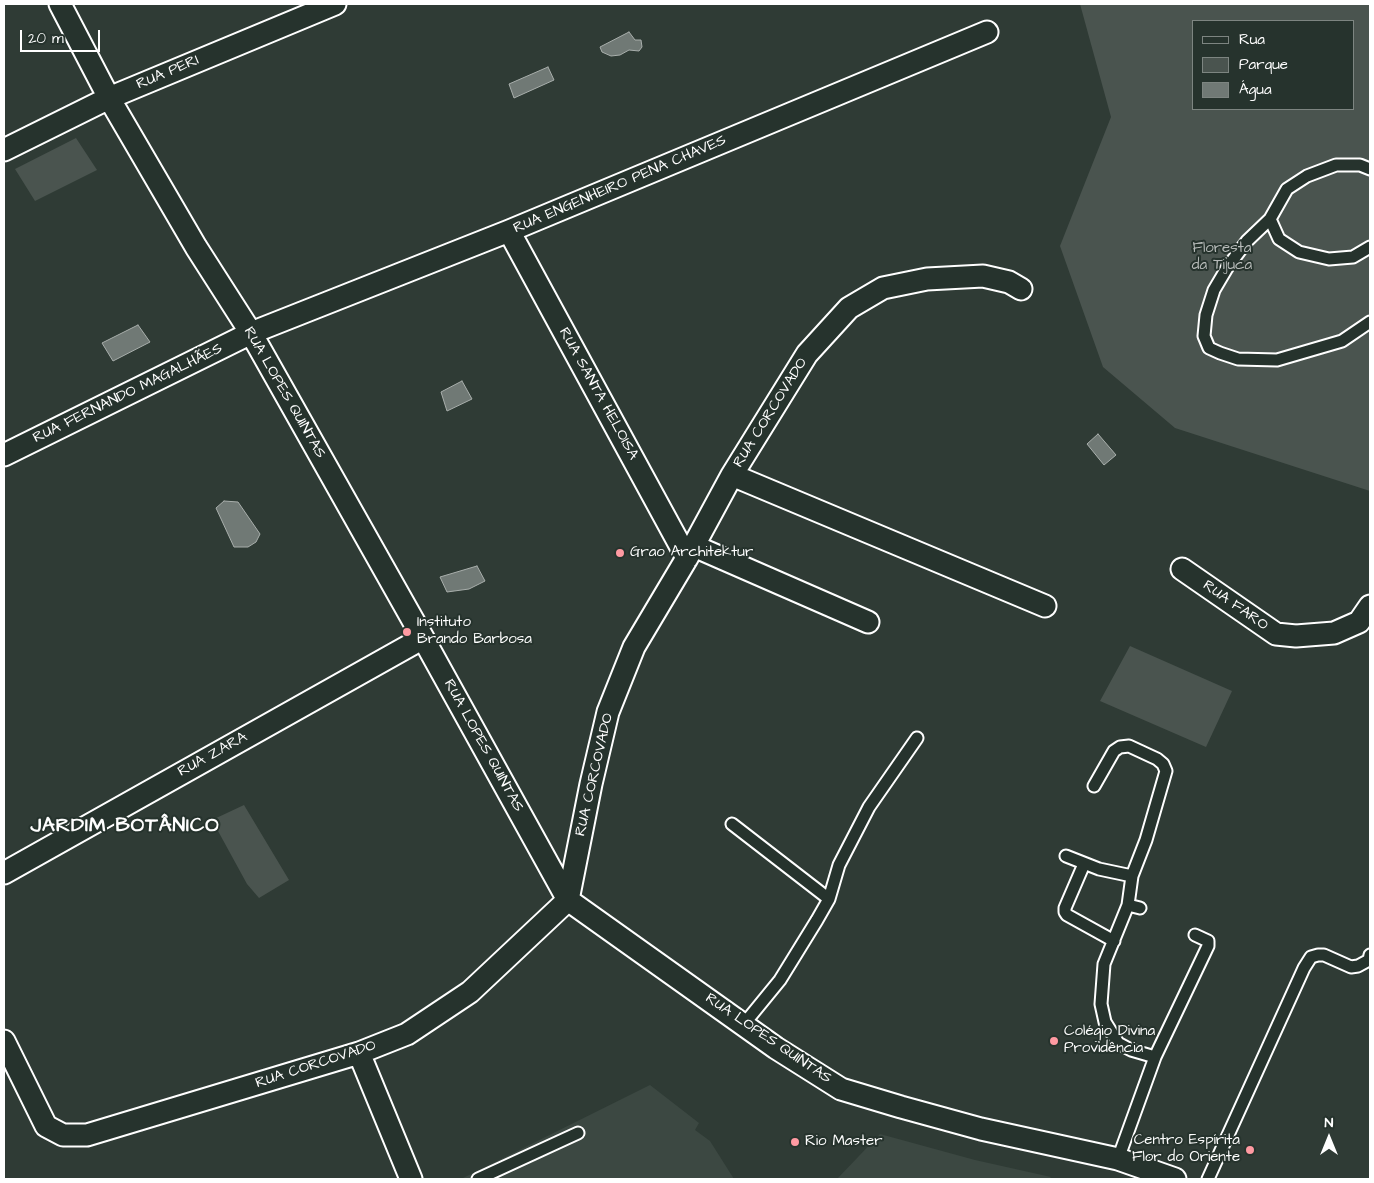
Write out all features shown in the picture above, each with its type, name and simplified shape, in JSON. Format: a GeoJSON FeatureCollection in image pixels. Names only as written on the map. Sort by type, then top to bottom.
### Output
{"type":"FeatureCollection","features":[{"type":"Feature","properties":{"kind":"street","name":"RUA LOPES QUINTAS"},"geometry":{"type":"LineString","coordinates":[[60,4],[109,98],[196,247],[251,333],[568,900],[776,1048],[842,1088],[901,1107],[981,1128],[1118,1159],[1175,1179]]}},
{"type":"Feature","properties":{"kind":"street","name":"RUA PERI"},"geometry":{"type":"LineString","coordinates":[[4,150],[109,98],[335,4]]}},
{"type":"Feature","properties":{"kind":"street","name":"RUA ENGENHEIRO PENA CHAVES"},"geometry":{"type":"LineString","coordinates":[[251,333],[509,231],[987,32]]}},
{"type":"Feature","properties":{"kind":"street","name":"RUA SANTA HELOISA"},"geometry":{"type":"LineString","coordinates":[[509,231],[691,552]]}},
{"type":"Feature","properties":{"kind":"street","name":"RUA CORCOVADO"},"geometry":{"type":"LineString","coordinates":[[4,1041],[46,1126],[63,1135],[88,1135],[359,1053],[407,1034],[470,992],[568,900],[591,784],[608,712],[634,647],[691,552],[732,475],[807,354],[849,308],[884,288],[927,279],[983,276],[1010,282],[1021,288]]}},
{"type":"Feature","properties":{"kind":"street","name":"RUA FERNANDO MAGALHÃES"},"geometry":{"type":"LineString","coordinates":[[4,455],[251,333]]}},
{"type":"Feature","properties":{"kind":"street"},"geometry":{"type":"LineString","coordinates":[[732,475],[1044,606]]}},
{"type":"Feature","properties":{"kind":"street"},"geometry":{"type":"LineString","coordinates":[[691,552],[868,622]]}},
{"type":"Feature","properties":{"kind":"street","name":"RUA FARO"},"geometry":{"type":"LineString","coordinates":[[1182,569],[1276,634],[1296,636],[1334,633],[1359,622],[1370,606]]}},
{"type":"Feature","properties":{"kind":"street","name":"RUA ZARA"},"geometry":{"type":"LineString","coordinates":[[4,873],[423,638]]}},
{"type":"Feature","properties":{"kind":"street"},"geometry":{"type":"LineString","coordinates":[[359,1053],[410,1179]]}},
{"type":"Feature","properties":{"kind":"lane"},"geometry":{"type":"LineString","coordinates":[[1370,169],[1360,165],[1336,165],[1307,176],[1288,189],[1270,219],[1247,241],[1227,268],[1214,290],[1206,315],[1204,336],[1209,348],[1238,359],[1277,360],[1342,341],[1370,322]]}},
{"type":"Feature","properties":{"kind":"lane"},"geometry":{"type":"LineString","coordinates":[[1270,219],[1279,239],[1299,252],[1329,259],[1353,257],[1370,247]]}},
{"type":"Feature","properties":{"kind":"lane"},"geometry":{"type":"LineString","coordinates":[[744,1024],[780,980],[829,899],[839,865],[869,807],[917,738]]}},
{"type":"Feature","properties":{"kind":"lane"},"geometry":{"type":"LineString","coordinates":[[1094,786],[1114,752],[1129,746],[1157,758],[1163,764],[1166,771],[1146,840],[1132,876],[1128,905],[1104,964],[1101,1004],[1105,1022],[1118,1043],[1131,1050],[1155,1057]]}},
{"type":"Feature","properties":{"kind":"lane"},"geometry":{"type":"LineString","coordinates":[[732,824],[829,899]]}},
{"type":"Feature","properties":{"kind":"lane"},"geometry":{"type":"LineString","coordinates":[[1066,856],[1099,869],[1132,876]]}},
{"type":"Feature","properties":{"kind":"lane"},"geometry":{"type":"LineString","coordinates":[[1084,864],[1065,912],[1067,915],[1114,941]]}},
{"type":"Feature","properties":{"kind":"lane"},"geometry":{"type":"LineString","coordinates":[[1128,905],[1140,908]]}},
{"type":"Feature","properties":{"kind":"lane"},"geometry":{"type":"LineString","coordinates":[[1118,1159],[1155,1057],[1208,946],[1208,941],[1195,935]]}},
{"type":"Feature","properties":{"kind":"lane"},"geometry":{"type":"LineString","coordinates":[[1208,1179],[1304,968],[1311,957],[1324,955],[1351,967],[1358,966],[1369,960],[1370,955]]}},
{"type":"Feature","properties":{"kind":"lane"},"geometry":{"type":"LineString","coordinates":[[478,1179],[578,1132]]}},
{"type":"Feature","properties":{"kind":"shaded area"},"geometry":{"type":"Polygon","coordinates":[[[650,1085],[699,1123],[695,1130],[710,1141],[734,1179],[461,1179],[650,1085]]]}},
{"type":"Feature","properties":{"kind":"shaded area"},"geometry":{"type":"Polygon","coordinates":[[[880,1134],[975,1160],[1051,1177],[1049,1179],[837,1179],[880,1134]]]}},
{"type":"Feature","properties":{"kind":"green space","name":"Floresta da Tijuca"},"geometry":{"type":"Polygon","coordinates":[[[1080,4],[1370,4],[1370,491],[1175,428],[1103,367],[1060,246],[1111,117],[1080,4]]]}},
{"type":"Feature","properties":{"kind":"green space"},"geometry":{"type":"Polygon","coordinates":[[[76,138],[97,170],[35,201],[15,169],[76,138]]]}},
{"type":"Feature","properties":{"kind":"green space"},"geometry":{"type":"Polygon","coordinates":[[[1130,646],[1232,691],[1206,747],[1100,701],[1130,646]]]}},
{"type":"Feature","properties":{"kind":"green space"},"geometry":{"type":"Polygon","coordinates":[[[244,805],[289,880],[259,898],[247,884],[212,820],[244,805]]]}},
{"type":"Feature","properties":{"kind":"water"},"geometry":{"type":"Polygon","coordinates":[[[629,32],[635,40],[641,40],[642,47],[639,51],[629,50],[620,55],[611,56],[602,52],[600,47],[629,32]]]}},
{"type":"Feature","properties":{"kind":"water"},"geometry":{"type":"Polygon","coordinates":[[[548,67],[554,80],[514,98],[509,84],[548,67]]]}},
{"type":"Feature","properties":{"kind":"water"},"geometry":{"type":"Polygon","coordinates":[[[138,325],[150,342],[113,361],[102,343],[138,325]]]}},
{"type":"Feature","properties":{"kind":"water"},"geometry":{"type":"Polygon","coordinates":[[[462,381],[472,399],[447,411],[441,392],[462,381]]]}},
{"type":"Feature","properties":{"kind":"water"},"geometry":{"type":"Polygon","coordinates":[[[1098,434],[1116,455],[1104,465],[1087,444],[1098,434]]]}},
{"type":"Feature","properties":{"kind":"water"},"geometry":{"type":"Polygon","coordinates":[[[224,501],[238,502],[260,534],[256,542],[248,547],[234,547],[216,508],[224,501]]]}},
{"type":"Feature","properties":{"kind":"water"},"geometry":{"type":"Polygon","coordinates":[[[477,566],[485,581],[469,589],[447,592],[440,577],[477,566]]]}},
{"type":"Feature","properties":{"kind":"place","name":"Grao Architektur"},"geometry":{"type":"Point","coordinates":[620,553]}},
{"type":"Feature","properties":{"kind":"place","name":"Instituto Brando Barbosa"},"geometry":{"type":"Point","coordinates":[407,632]}},
{"type":"Feature","properties":{"kind":"place","name":"Colégio Divina Providência"},"geometry":{"type":"Point","coordinates":[1054,1041]}},
{"type":"Feature","properties":{"kind":"place","name":"Rio Master"},"geometry":{"type":"Point","coordinates":[795,1142]}},
{"type":"Feature","properties":{"kind":"place","name":"Centro Espírita Flor do Oriente"},"geometry":{"type":"Point","coordinates":[1250,1150]}},
{"type":"Feature","properties":{"kind":"district","name":"JARDIM BOTÂNICO"},"geometry":{"type":"Point","coordinates":[125,827]}}]}
